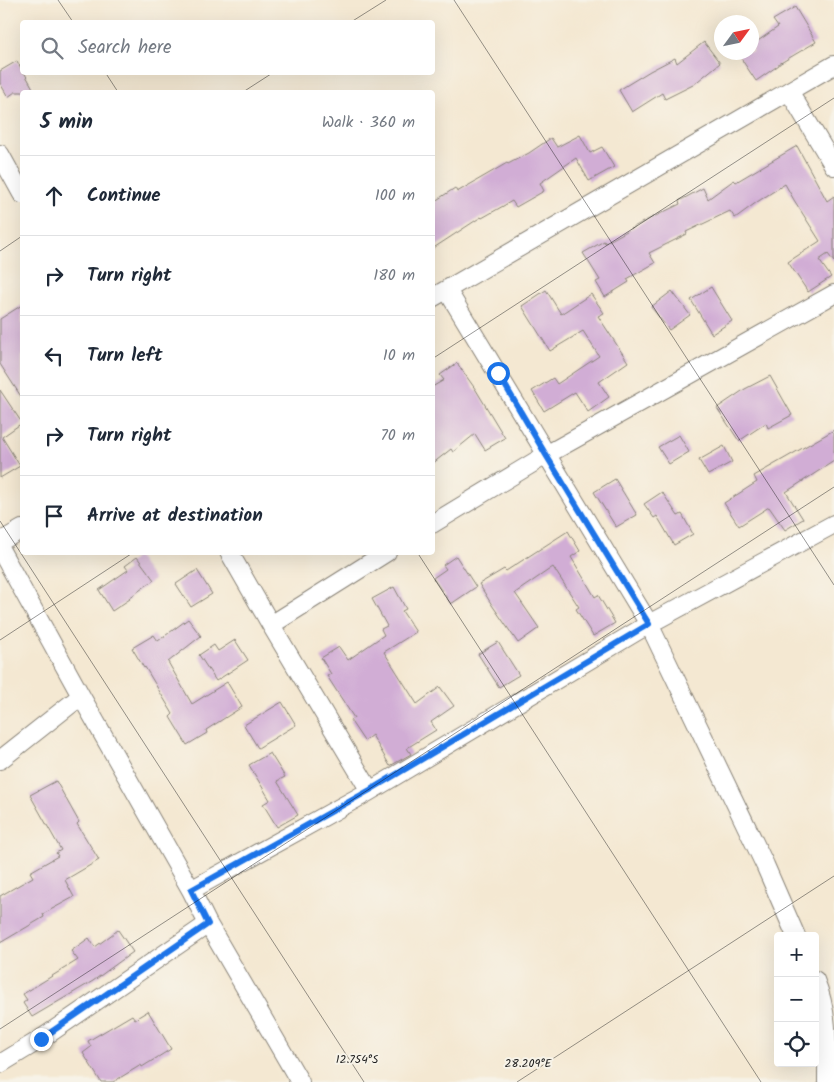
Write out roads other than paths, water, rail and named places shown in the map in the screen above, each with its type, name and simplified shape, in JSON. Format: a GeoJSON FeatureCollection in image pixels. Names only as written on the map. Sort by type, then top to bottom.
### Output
{"type":"FeatureCollection","features":[{"type":"Feature","properties":{"kind":"street"},"geometry":{"type":"LineString","coordinates":[[794,932],[765,865],[649,624],[546,455],[440,294],[834,65]]}},
{"type":"Feature","properties":{"kind":"street"},"geometry":{"type":"LineString","coordinates":[[789,91],[834,166]]}},
{"type":"Feature","properties":{"kind":"street"},"geometry":{"type":"LineString","coordinates":[[0,154],[20,190]]}},
{"type":"Feature","properties":{"kind":"street"},"geometry":{"type":"LineString","coordinates":[[435,522],[546,455],[834,294]]}},
{"type":"Feature","properties":{"kind":"street"},"geometry":{"type":"LineString","coordinates":[[191,890],[370,790],[649,624],[834,524]]}},
{"type":"Feature","properties":{"kind":"street"},"geometry":{"type":"LineString","coordinates":[[0,542],[20,530]]}},
{"type":"Feature","properties":{"kind":"street"},"geometry":{"type":"LineString","coordinates":[[0,549],[191,890],[208,924],[300,1082]]}},
{"type":"Feature","properties":{"kind":"street"},"geometry":{"type":"LineString","coordinates":[[231,555],[271,626],[370,790]]}},
{"type":"Feature","properties":{"kind":"street"},"geometry":{"type":"LineString","coordinates":[[271,626],[382,555]]}},
{"type":"Feature","properties":{"kind":"street"},"geometry":{"type":"LineString","coordinates":[[0,760],[81,696]]}},
{"type":"Feature","properties":{"kind":"street"},"geometry":{"type":"LineString","coordinates":[[0,1064],[41,1039],[208,924]]}},
{"type":"Feature","properties":{"kind":"street"},"geometry":{"type":"LineString","coordinates":[[819,989],[827,1029],[827,1082]]}}]}
